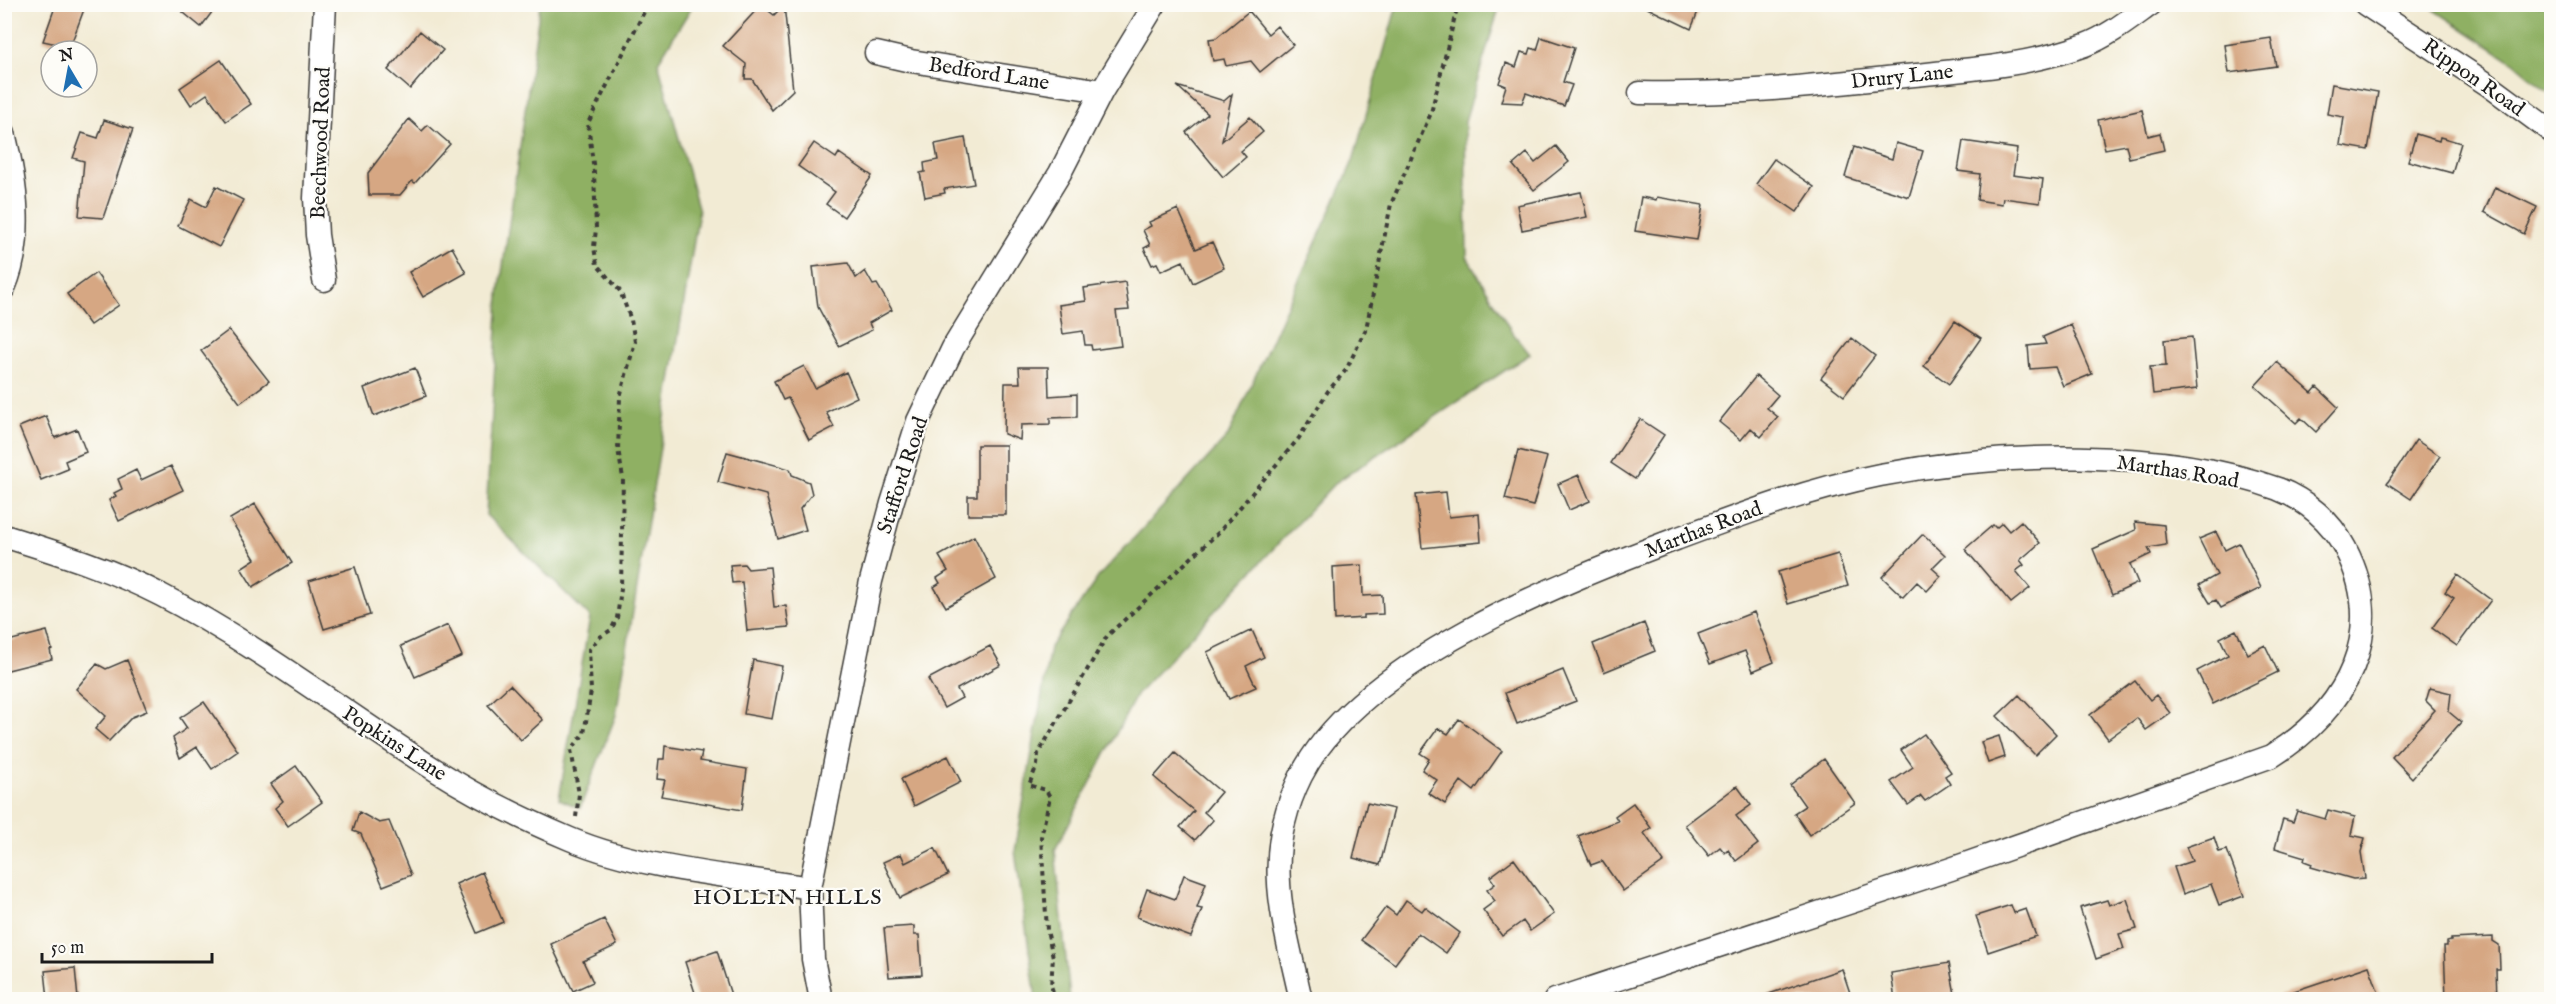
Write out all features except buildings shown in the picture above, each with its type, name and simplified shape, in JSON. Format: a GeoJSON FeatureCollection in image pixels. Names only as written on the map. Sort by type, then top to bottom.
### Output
{"type":"FeatureCollection","features":[{"type":"Feature","properties":{"kind":"street","name":"Beechwood Road"},"geometry":{"type":"LineString","coordinates":[[324,280],[317,235],[315,198],[325,4]]}},
{"type":"Feature","properties":{"kind":"street","name":"Stafford Road"},"geometry":{"type":"LineString","coordinates":[[821,999],[813,959],[810,888],[871,581],[891,503],[918,421],[953,348],[1060,173],[1102,91],[1155,4]]}},
{"type":"Feature","properties":{"kind":"street","name":"Drury Lane"},"geometry":{"type":"LineString","coordinates":[[1640,93],[1757,92],[1978,68],[2050,56],[2086,45],[2117,28],[2151,4]]}},
{"type":"Feature","properties":{"kind":"street","name":"Rippon Road"},"geometry":{"type":"LineString","coordinates":[[2365,4],[2487,84],[2552,132]]}},
{"type":"Feature","properties":{"kind":"street","name":"Bedford Lane"},"geometry":{"type":"LineString","coordinates":[[876,53],[911,61],[1102,91]]}},
{"type":"Feature","properties":{"kind":"street"},"geometry":{"type":"LineString","coordinates":[[4,133],[13,169],[16,232],[4,288]]}},
{"type":"Feature","properties":{"kind":"street","name":"Marthas Road"},"geometry":{"type":"LineString","coordinates":[[1301,999],[1279,901],[1278,851],[1290,801],[1313,755],[1336,726],[1382,686],[1431,652],[1550,590],[1622,559],[1780,500],[1881,475],[1994,461],[2059,458],[2124,460],[2180,466],[2236,477],[2296,498],[2316,512],[2340,539],[2359,580],[2363,609],[2361,640],[2353,667],[2339,694],[2321,719],[2297,741],[2272,756],[1951,869],[1555,999]]}},
{"type":"Feature","properties":{"kind":"street","name":"Popkins Lane"},"geometry":{"type":"LineString","coordinates":[[4,536],[85,562],[162,596],[249,646],[438,772],[503,808],[571,839],[598,849],[664,865],[810,888]]}},
{"type":"Feature","properties":{"kind":"path"},"geometry":{"type":"LineString","coordinates":[[578,807],[579,794],[571,750],[584,734],[591,691],[589,649],[600,637],[611,630],[617,618],[621,590],[623,478],[618,449],[620,398],[635,342],[631,320],[620,291],[597,265],[594,247],[596,229],[594,172],[588,123],[648,4]]}},
{"type":"Feature","properties":{"kind":"path"},"geometry":{"type":"LineString","coordinates":[[1056,999],[1052,986],[1053,957],[1047,930],[1041,837],[1050,797],[1046,790],[1029,785],[1037,765],[1038,754],[1107,636],[1219,532],[1299,438],[1328,391],[1346,370],[1366,329],[1391,204],[1431,113],[1458,4]]}},
{"type":"Feature","properties":{"kind":"green space"},"geometry":{"type":"Polygon","coordinates":[[[540,5],[693,5],[658,62],[699,211],[616,715],[580,808],[559,799],[590,617],[486,515],[499,294],[540,5]]]}},
{"type":"Feature","properties":{"kind":"green space"},"geometry":{"type":"Polygon","coordinates":[[[1397,5],[1500,5],[1465,121],[1467,257],[1512,332],[1530,354],[1335,483],[1137,694],[1055,850],[1070,999],[1036,999],[1015,851],[1050,647],[1099,576],[1228,436],[1353,161],[1397,5]]]}},
{"type":"Feature","properties":{"kind":"green space"},"geometry":{"type":"Polygon","coordinates":[[[2427,5],[2551,5],[2551,94],[2513,62],[2427,5]]]}},
{"type":"Feature","properties":{"kind":"district","name":"HOLLIN HILLS"},"geometry":{"type":"Point","coordinates":[788,896]}}]}
